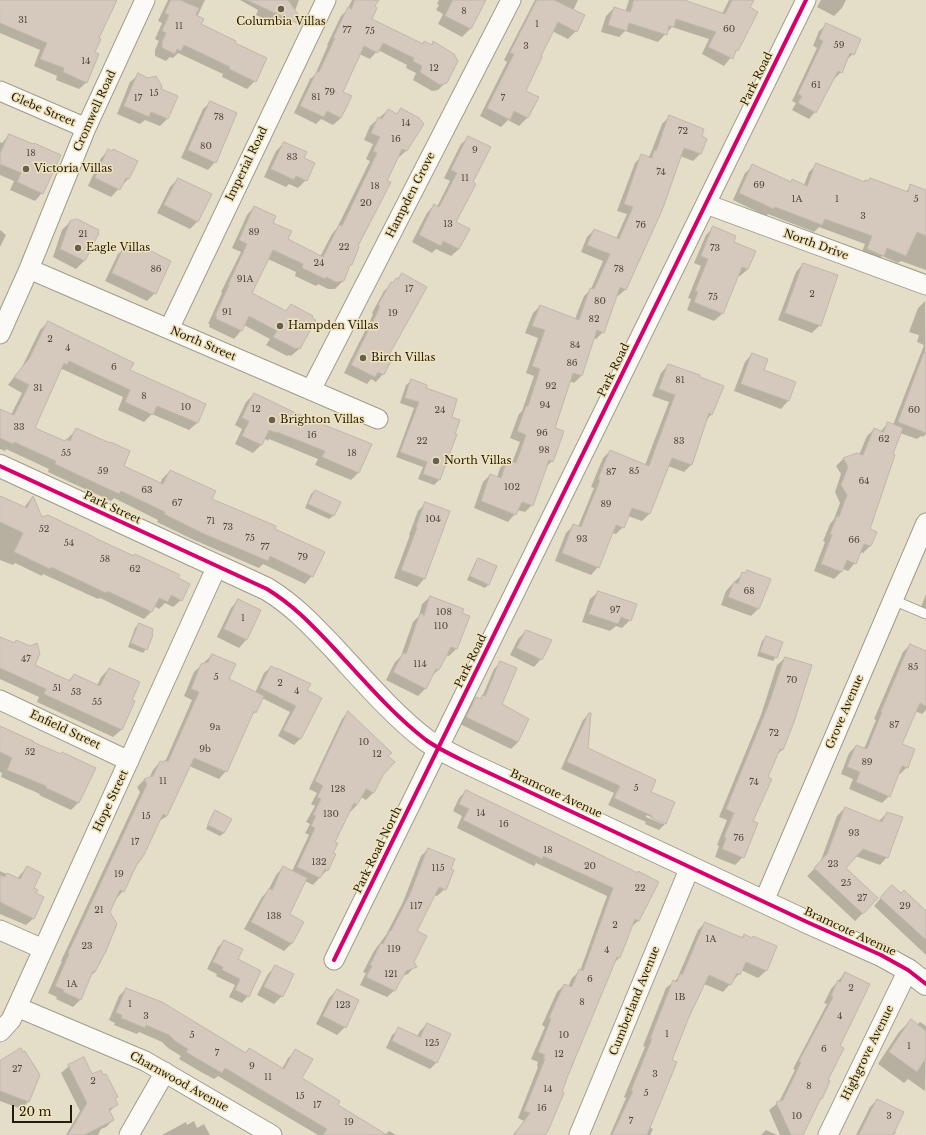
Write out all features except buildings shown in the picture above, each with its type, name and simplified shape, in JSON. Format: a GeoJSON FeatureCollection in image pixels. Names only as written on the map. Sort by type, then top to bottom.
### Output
{"type":"FeatureCollection","features":[{"type":"Feature","properties":{"kind":"street","name":"Cromwell Road"},"geometry":{"type":"LineString","coordinates":[[0,334],[29,269],[86,128],[144,0]]}},
{"type":"Feature","properties":{"kind":"street","name":"Imperial Road"},"geometry":{"type":"LineString","coordinates":[[169,329],[326,0]]}},
{"type":"Feature","properties":{"kind":"street","name":"Hampden Grove"},"geometry":{"type":"LineString","coordinates":[[311,390],[511,0]]}},
{"type":"Feature","properties":{"kind":"street","name":"Park Road"},"geometry":{"type":"LineString","coordinates":[[438,748],[806,0]]}},
{"type":"Feature","properties":{"kind":"street","name":"Glebe Street"},"geometry":{"type":"LineString","coordinates":[[0,91],[86,128]]}},
{"type":"Feature","properties":{"kind":"street","name":"North Drive"},"geometry":{"type":"LineString","coordinates":[[706,204],[926,286]]}},
{"type":"Feature","properties":{"kind":"street","name":"North Street"},"geometry":{"type":"LineString","coordinates":[[29,269],[378,419]]}},
{"type":"Feature","properties":{"kind":"street","name":"Park Street"},"geometry":{"type":"LineString","coordinates":[[0,466],[217,566]]}},
{"type":"Feature","properties":{"kind":"street","name":"Grove Avenue"},"geometry":{"type":"LineString","coordinates":[[764,901],[926,523]]}},
{"type":"Feature","properties":{"kind":"street","name":"Bramcote Avenue"},"geometry":{"type":"LineString","coordinates":[[217,566],[267,589],[293,607],[392,710],[438,748],[807,922],[881,955],[908,970],[926,984]]}},
{"type":"Feature","properties":{"kind":"street","name":"Hope Street"},"geometry":{"type":"LineString","coordinates":[[0,1032],[11,1020],[217,566]]}},
{"type":"Feature","properties":{"kind":"street","name":"Enfield Street"},"geometry":{"type":"LineString","coordinates":[[0,700],[129,760]]}},
{"type":"Feature","properties":{"kind":"street","name":"Park Road North"},"geometry":{"type":"LineString","coordinates":[[334,960],[438,748]]}},
{"type":"Feature","properties":{"kind":"street","name":"Cumberland Avenue"},"geometry":{"type":"LineString","coordinates":[[579,1135],[690,867]]}},
{"type":"Feature","properties":{"kind":"street"},"geometry":{"type":"LineString","coordinates":[[0,930],[43,949]]}},
{"type":"Feature","properties":{"kind":"street","name":"Highgrove Avenue"},"geometry":{"type":"LineString","coordinates":[[828,1135],[908,970]]}},
{"type":"Feature","properties":{"kind":"street","name":"Charnwood Avenue"},"geometry":{"type":"LineString","coordinates":[[17,1007],[130,1054],[165,1072],[272,1135]]}},
{"type":"Feature","properties":{"kind":"street"},"geometry":{"type":"LineString","coordinates":[[129,1135],[165,1072]]}},
{"type":"Feature","properties":{"kind":"lane"},"geometry":{"type":"LineString","coordinates":[[893,600],[926,614]]}},
{"type":"Feature","properties":{"kind":"cycle path"},"geometry":{"type":"LineString","coordinates":[[334,960],[806,0]]}},
{"type":"Feature","properties":{"kind":"cycle path"},"geometry":{"type":"LineString","coordinates":[[0,466],[267,589],[285,601],[308,622],[401,718],[426,740],[442,750],[807,922],[881,955],[908,970],[926,984]]}},
{"type":"Feature","properties":{"kind":"place","name":"Columbia Villas"},"geometry":{"type":"Point","coordinates":[281,9]}},
{"type":"Feature","properties":{"kind":"place","name":"Victoria Villas"},"geometry":{"type":"Point","coordinates":[26,169]}},
{"type":"Feature","properties":{"kind":"place","name":"Eagle Villas"},"geometry":{"type":"Point","coordinates":[78,248]}},
{"type":"Feature","properties":{"kind":"place","name":"Hampden Villas"},"geometry":{"type":"Point","coordinates":[280,326]}},
{"type":"Feature","properties":{"kind":"place","name":"Birch Villas"},"geometry":{"type":"Point","coordinates":[363,358]}},
{"type":"Feature","properties":{"kind":"place","name":"Brighton Villas"},"geometry":{"type":"Point","coordinates":[272,420]}},
{"type":"Feature","properties":{"kind":"place","name":"North Villas"},"geometry":{"type":"Point","coordinates":[436,461]}}]}
